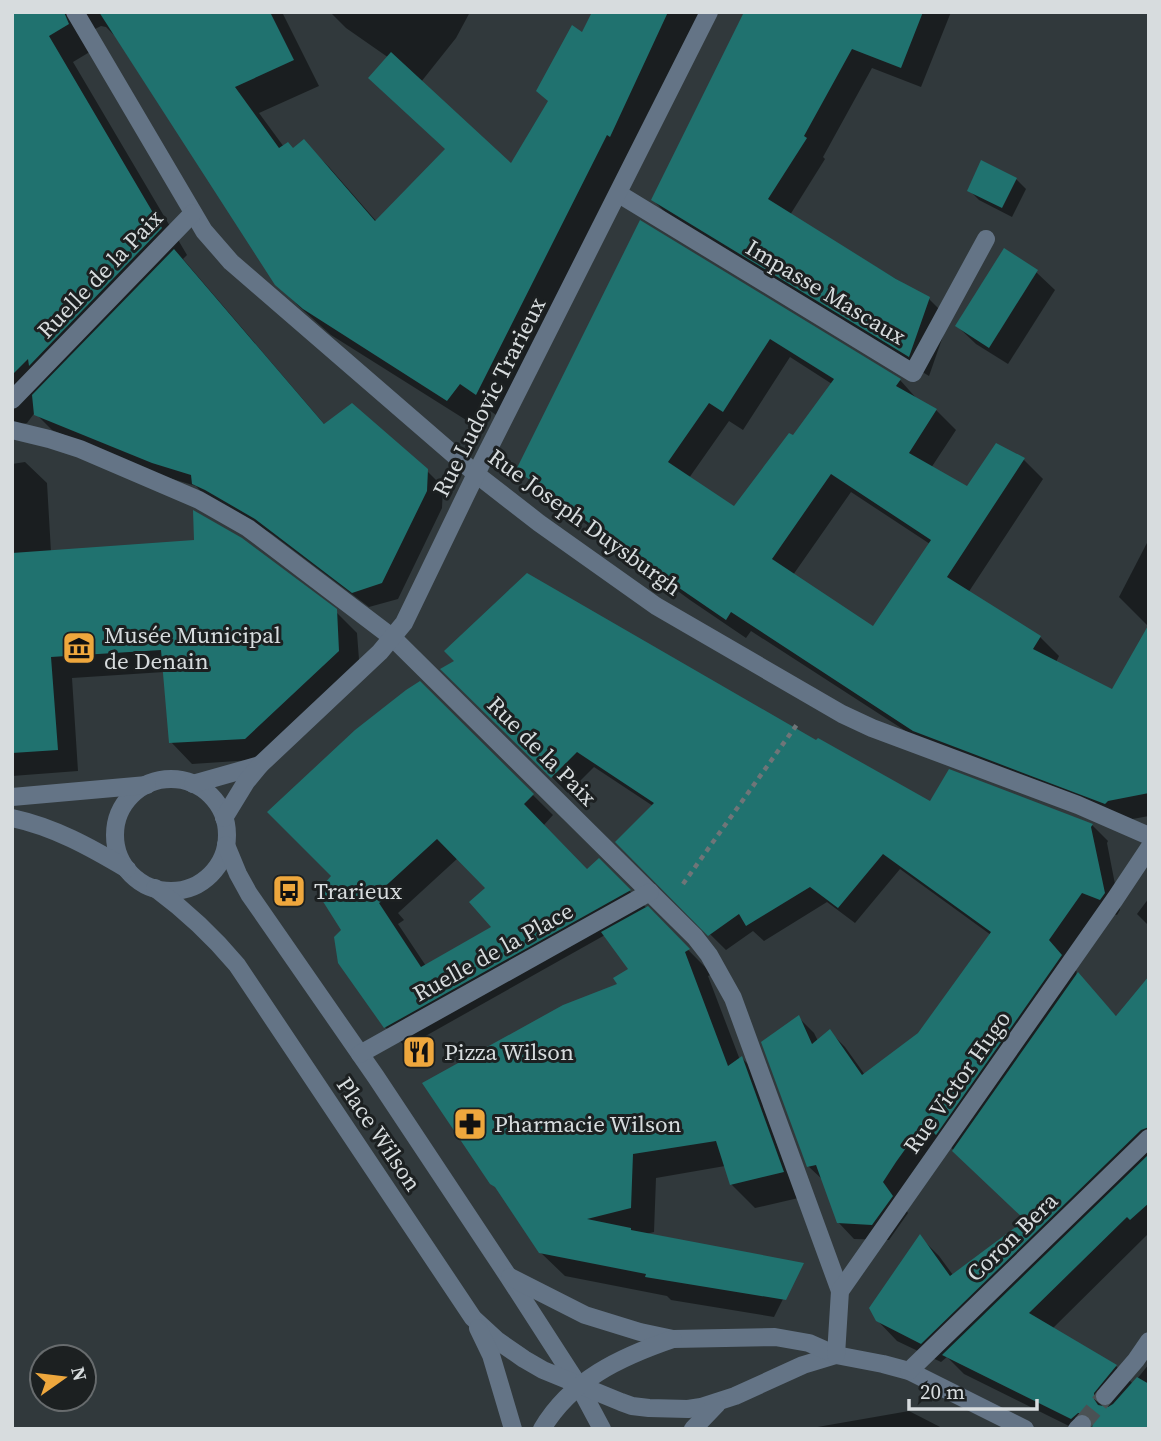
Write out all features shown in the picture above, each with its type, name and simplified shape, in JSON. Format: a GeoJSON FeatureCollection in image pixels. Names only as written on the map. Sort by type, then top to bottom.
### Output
{"type":"FeatureCollection","features":[{"type":"Feature","properties":{"kind":"street","name":"Rue Joseph Duysburgh"},"geometry":{"type":"LineString","coordinates":[[75,12],[210,239],[231,262],[476,474],[521,509],[667,613],[842,715],[1078,805],[1149,836]]}},
{"type":"Feature","properties":{"kind":"street","name":"Rue Ludovic Trarieux"},"geometry":{"type":"LineString","coordinates":[[224,818],[260,765],[380,652],[404,622],[709,12]]}},
{"type":"Feature","properties":{"kind":"street","name":"Impasse Mascaux"},"geometry":{"type":"LineString","coordinates":[[619,194],[913,373],[986,239]]}},
{"type":"Feature","properties":{"kind":"street","name":"Ruelle de la Paix"},"geometry":{"type":"LineString","coordinates":[[12,400],[193,213]]}},
{"type":"Feature","properties":{"kind":"street","name":"Rue de la Paix"},"geometry":{"type":"LineString","coordinates":[[12,430],[79,449],[199,500],[248,528],[393,638],[695,937],[709,955],[733,998],[840,1291]]}},
{"type":"Feature","properties":{"kind":"street","name":"Rue Ludovic Trarieux"},"geometry":{"type":"LineString","coordinates":[[193,784],[260,765]]}},
{"type":"Feature","properties":{"kind":"street"},"geometry":{"type":"LineString","coordinates":[[12,797],[147,785],[165,780],[184,781],[209,794],[224,818]]}},
{"type":"Feature","properties":{"kind":"street"},"geometry":{"type":"LineString","coordinates":[[127,869],[117,845],[119,818],[127,802],[147,785]]}},
{"type":"Feature","properties":{"kind":"street","name":"Place Wilson"},"geometry":{"type":"LineString","coordinates":[[12,818],[76,840],[127,869],[139,881],[155,888],[212,935],[237,965],[473,1318],[498,1341],[524,1359],[579,1386],[632,1406],[688,1409],[720,1402],[803,1364],[836,1355]]}},
{"type":"Feature","properties":{"kind":"street","name":"Place Wilson"},"geometry":{"type":"LineString","coordinates":[[224,818],[227,827],[226,845],[237,874],[249,894],[508,1276],[579,1386],[603,1429]]}},
{"type":"Feature","properties":{"kind":"street"},"geometry":{"type":"LineString","coordinates":[[155,888],[173,891],[200,883],[208,878],[219,863],[226,845]]}},
{"type":"Feature","properties":{"kind":"street","name":"Rue Victor Hugo"},"geometry":{"type":"LineString","coordinates":[[840,1291],[1149,848]]}},
{"type":"Feature","properties":{"kind":"street","name":"Ruelle de la Place"},"geometry":{"type":"LineString","coordinates":[[360,1054],[650,892]]}},
{"type":"Feature","properties":{"kind":"street","name":"Coron Bera"},"geometry":{"type":"LineString","coordinates":[[909,1371],[1149,1139]]}},
{"type":"Feature","properties":{"kind":"street","name":"Place Wilson"},"geometry":{"type":"LineString","coordinates":[[508,1276],[585,1315],[673,1339],[775,1337],[809,1343],[836,1355]]}},
{"type":"Feature","properties":{"kind":"street"},"geometry":{"type":"LineString","coordinates":[[840,1291],[836,1355],[909,1371],[1025,1429]]}},
{"type":"Feature","properties":{"kind":"street"},"geometry":{"type":"LineString","coordinates":[[473,1318],[491,1355],[513,1429]]}},
{"type":"Feature","properties":{"kind":"street"},"geometry":{"type":"LineString","coordinates":[[542,1429],[558,1404],[579,1386],[629,1355],[673,1339]]}},
{"type":"Feature","properties":{"kind":"street"},"geometry":{"type":"LineString","coordinates":[[1105,1396],[1149,1341]]}},
{"type":"Feature","properties":{"kind":"street"},"geometry":{"type":"LineString","coordinates":[[693,1429],[720,1402]]}},
{"type":"Feature","properties":{"kind":"path"},"geometry":{"type":"LineString","coordinates":[[666,908],[815,699]]}},
{"type":"Feature","properties":{"kind":"building"},"geometry":{"type":"Polygon","coordinates":[[[12,12],[64,12],[69,24],[49,36],[162,228],[29,366],[28,359],[12,375],[12,12]]]}},
{"type":"Feature","properties":{"kind":"building"},"geometry":{"type":"Polygon","coordinates":[[[99,12],[270,12],[294,60],[235,87],[279,148],[288,142],[293,148],[304,139],[375,221],[445,149],[368,78],[391,52],[511,163],[548,101],[536,91],[572,25],[582,32],[592,12],[668,12],[610,137],[607,135],[476,395],[460,384],[447,401],[303,309],[275,285],[99,12]]]}},
{"type":"Feature","properties":{"kind":"building"},"geometry":{"type":"Polygon","coordinates":[[[744,12],[923,12],[901,68],[852,49],[804,136],[807,138],[768,199],[896,279],[930,297],[909,357],[651,200],[744,12]]]}},
{"type":"Feature","properties":{"kind":"building"},"geometry":{"type":"Polygon","coordinates":[[[981,160],[1017,178],[1002,208],[967,191],[981,160]]]}},
{"type":"Feature","properties":{"kind":"building"},"geometry":{"type":"Polygon","coordinates":[[[640,220],[901,379],[896,386],[937,409],[909,453],[967,486],[996,443],[1025,458],[947,577],[1041,636],[1033,649],[1112,689],[1149,624],[1149,793],[1108,801],[1105,804],[913,731],[731,612],[726,620],[516,470],[640,220]],[[770,339],[723,412],[709,403],[668,462],[734,506],[789,433],[793,435],[834,379],[770,339]],[[831,474],[772,559],[873,626],[931,540],[831,474]]]}},
{"type":"Feature","properties":{"kind":"building"},"geometry":{"type":"Polygon","coordinates":[[[1004,248],[1038,270],[989,348],[955,326],[1004,248]]]}},
{"type":"Feature","properties":{"kind":"building"},"geometry":{"type":"Polygon","coordinates":[[[174,249],[324,424],[352,403],[428,469],[427,491],[382,583],[352,593],[255,519],[192,484],[191,475],[152,463],[34,415],[32,395],[174,249]]]}},
{"type":"Feature","properties":{"kind":"building"},"geometry":{"type":"Polygon","coordinates":[[[193,510],[242,538],[337,609],[339,651],[245,739],[169,743],[161,650],[51,657],[58,750],[12,753],[12,553],[194,540],[193,510]]]}},
{"type":"Feature","properties":{"kind":"building"},"geometry":{"type":"Polygon","coordinates":[[[527,573],[816,740],[818,738],[930,801],[949,769],[1093,824],[1091,827],[1105,893],[1100,900],[1082,893],[1049,940],[1062,955],[936,1135],[924,1123],[896,1162],[883,1182],[893,1196],[872,1225],[837,1223],[816,1165],[807,1167],[761,1042],[799,1015],[812,1044],[830,1029],[862,1075],[918,1033],[991,932],[883,854],[838,908],[810,887],[746,926],[739,914],[708,936],[615,842],[654,803],[577,752],[551,778],[440,669],[454,661],[444,651],[527,573]]]}},
{"type":"Feature","properties":{"kind":"building"},"geometry":{"type":"Polygon","coordinates":[[[420,681],[534,794],[524,804],[587,869],[599,858],[631,890],[384,1028],[338,963],[334,937],[341,930],[317,892],[331,876],[267,812],[355,730],[420,681]],[[437,839],[379,892],[385,899],[379,903],[421,967],[491,927],[469,902],[485,888],[437,839]]]}},
{"type":"Feature","properties":{"kind":"building"},"geometry":{"type":"Polygon","coordinates":[[[648,906],[690,949],[685,952],[728,1066],[742,1056],[784,1172],[730,1185],[716,1141],[633,1154],[631,1208],[587,1219],[804,1263],[786,1300],[645,1277],[646,1274],[539,1253],[422,1083],[563,1005],[617,984],[613,978],[628,969],[601,932],[648,906]]]}},
{"type":"Feature","properties":{"kind":"building"},"geometry":{"type":"Polygon","coordinates":[[[1078,972],[1116,1016],[1149,976],[1149,1127],[1141,1130],[921,1344],[876,1321],[869,1308],[920,1234],[950,1276],[1025,1220],[952,1151],[1078,972]]]}},
{"type":"Feature","properties":{"kind":"building"},"geometry":{"type":"Polygon","coordinates":[[[1149,1154],[1149,1203],[1130,1220],[1127,1217],[1029,1313],[1117,1365],[1094,1393],[1098,1405],[1108,1407],[1113,1404],[1137,1377],[1149,1384],[1149,1429],[1092,1429],[1093,1420],[1086,1413],[1078,1413],[1071,1419],[942,1355],[1149,1154]]]}},
{"type":"Feature","properties":{"kind":"tunnel"},"geometry":{"type":"LineString","coordinates":[[1082,1424],[1105,1396]]}},
{"type":"Feature","properties":{"kind":"place","name":"Musée Municipal de Denain"},"geometry":{"type":"Point","coordinates":[79,648]}},
{"type":"Feature","properties":{"kind":"place","name":"Trarieux"},"geometry":{"type":"Point","coordinates":[289,891]}},
{"type":"Feature","properties":{"kind":"place","name":"Pizza Wilson"},"geometry":{"type":"Point","coordinates":[419,1052]}},
{"type":"Feature","properties":{"kind":"place","name":"Pharmacie Wilson"},"geometry":{"type":"Point","coordinates":[470,1124]}}]}
